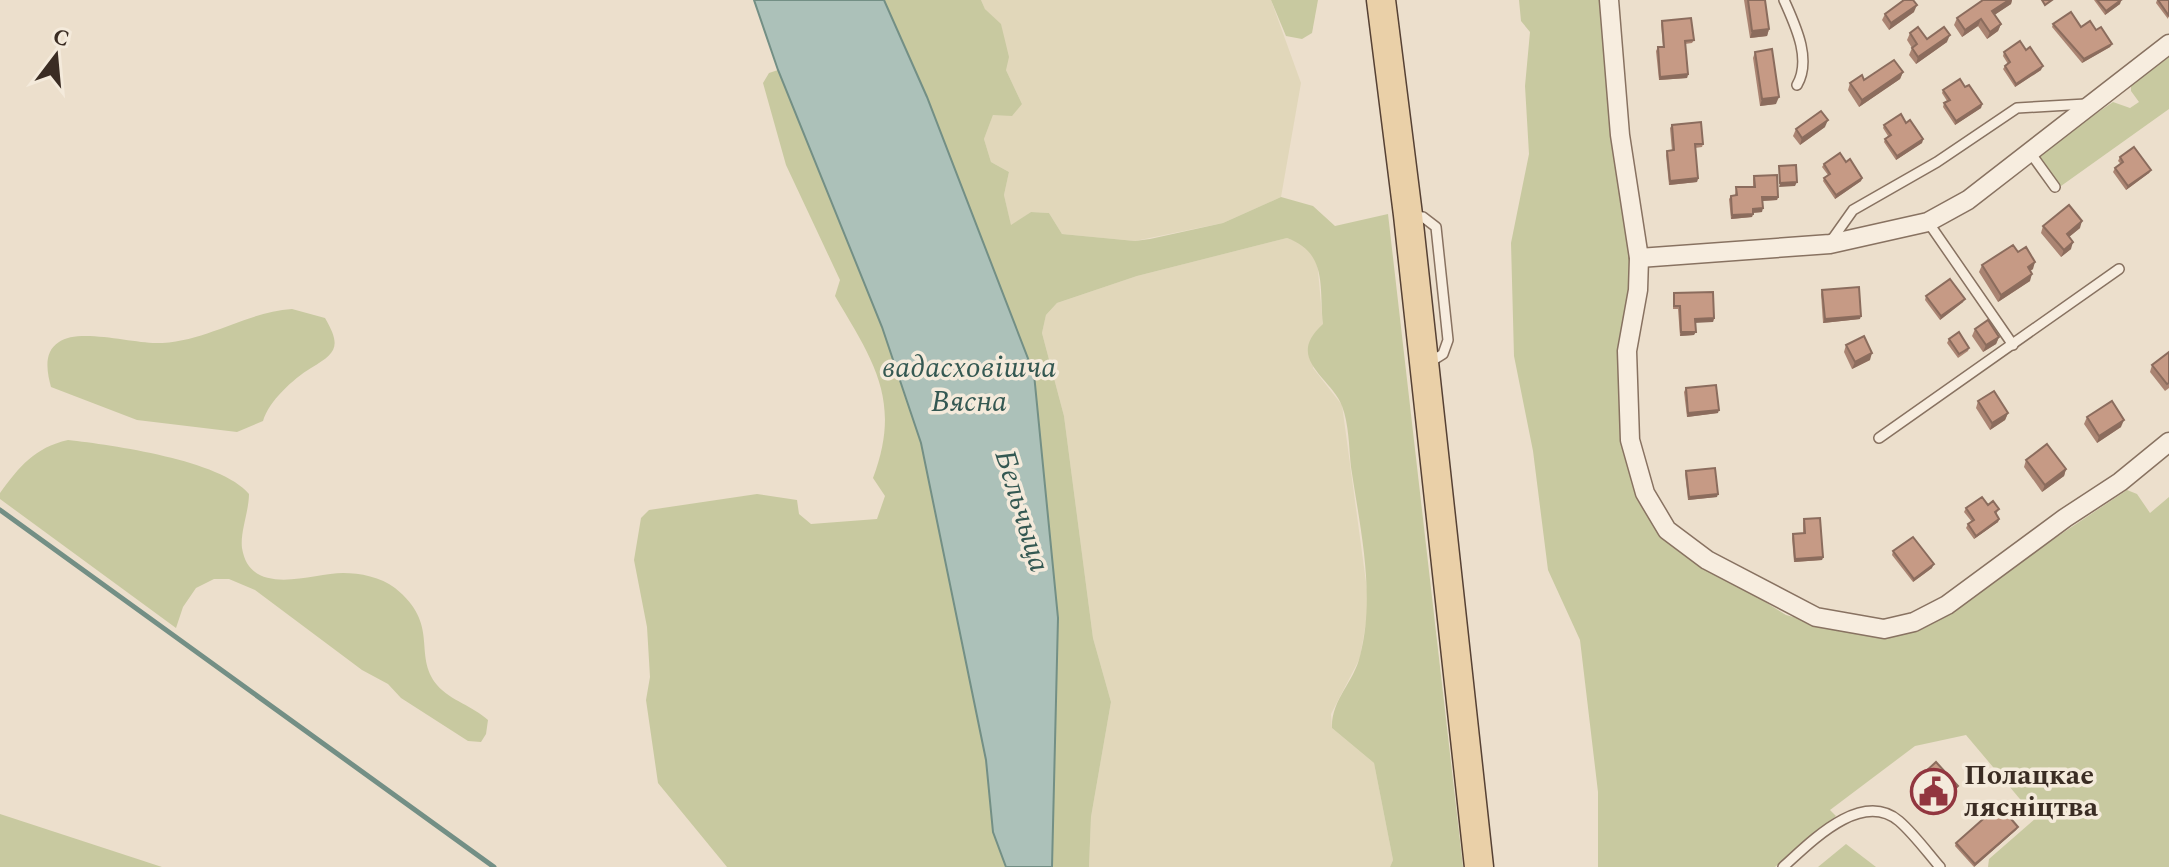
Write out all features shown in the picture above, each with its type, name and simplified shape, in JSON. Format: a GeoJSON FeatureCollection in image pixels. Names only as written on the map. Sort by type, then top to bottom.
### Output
{"type":"FeatureCollection","features":[{"type":"Feature","properties":{"kind":"main road"},"geometry":{"type":"LineString","coordinates":[[1381,0],[1408,215],[1479,867]]}},
{"type":"Feature","properties":{"kind":"street"},"geometry":{"type":"LineString","coordinates":[[1609,0],[1620,135],[1639,258],[1638,290],[1627,351],[1630,440],[1645,493],[1667,530],[1677,538],[1707,560],[1816,617],[1884,629],[1914,622],[1974,586],[2065,518],[2120,482],[2169,442]]}},
{"type":"Feature","properties":{"kind":"street"},"geometry":{"type":"LineString","coordinates":[[1639,258],[1830,244],[1928,222],[1968,200],[2169,44]]}},
{"type":"Feature","properties":{"kind":"lane"},"geometry":{"type":"LineString","coordinates":[[1784,0],[1797,31],[1803,61],[1797,85]]}},
{"type":"Feature","properties":{"kind":"lane"},"geometry":{"type":"LineString","coordinates":[[1830,244],[1853,210],[1950,154],[2017,108],[2091,104]]}},
{"type":"Feature","properties":{"kind":"lane"},"geometry":{"type":"LineString","coordinates":[[2029,151],[2055,187]]}},
{"type":"Feature","properties":{"kind":"lane"},"geometry":{"type":"LineString","coordinates":[[1928,222],[2013,345]]}},
{"type":"Feature","properties":{"kind":"lane"},"geometry":{"type":"LineString","coordinates":[[1879,438],[2119,269]]}},
{"type":"Feature","properties":{"kind":"lane"},"geometry":{"type":"LineString","coordinates":[[1783,867],[1842,820],[1857,813],[1883,812],[1898,819],[1940,867]]}},
{"type":"Feature","properties":{"kind":"shaded area"},"geometry":{"type":"Polygon","coordinates":[[[981,0],[1271,0],[1301,83],[1281,197],[1223,223],[1135,241],[1062,234],[1049,213],[1031,212],[1011,226],[1004,195],[1009,172],[991,162],[984,139],[993,115],[1022,104],[1006,70],[1001,25],[985,9],[981,0]]]}},
{"type":"Feature","properties":{"kind":"shaded area"},"geometry":{"type":"Polygon","coordinates":[[[1287,238],[1305,245],[1317,260],[1323,325],[1313,368],[1342,405],[1369,604],[1360,658],[1331,714],[1332,728],[1374,763],[1393,860],[1390,867],[1089,867],[1091,817],[1111,702],[1093,638],[1064,416],[1042,333],[1046,315],[1057,303],[1137,276],[1287,238]]]}},
{"type":"Feature","properties":{"kind":"green space"},"geometry":{"type":"Polygon","coordinates":[[[884,0],[981,0],[985,9],[1001,24],[1009,57],[1006,70],[1022,104],[1012,116],[993,115],[984,139],[991,162],[1009,172],[1004,195],[1011,225],[1031,212],[1049,213],[1062,234],[1135,241],[1223,223],[1281,197],[1313,206],[1335,226],[1388,214],[1463,867],[1390,867],[1393,860],[1374,763],[1332,728],[1335,709],[1357,665],[1365,633],[1365,562],[1344,413],[1309,358],[1312,336],[1323,324],[1319,273],[1309,253],[1287,238],[1137,276],[1057,303],[1046,315],[1042,333],[1064,416],[1093,638],[1111,702],[1091,817],[1089,867],[1052,867],[1058,619],[1034,374],[927,97],[884,0]]]}},
{"type":"Feature","properties":{"kind":"green space"},"geometry":{"type":"Polygon","coordinates":[[[1271,0],[1318,0],[1312,33],[1302,39],[1286,36],[1271,0]]]}},
{"type":"Feature","properties":{"kind":"green space"},"geometry":{"type":"Polygon","coordinates":[[[1519,0],[1603,0],[1634,259],[1637,493],[1663,538],[1786,615],[1860,635],[1896,635],[1949,609],[2127,490],[2137,494],[2150,513],[2169,497],[2169,867],[1988,867],[1989,859],[2036,818],[1966,735],[1915,746],[1830,810],[1836,816],[1775,867],[1598,867],[1598,792],[1580,640],[1548,570],[1533,451],[1514,356],[1511,243],[1529,154],[1525,86],[1530,32],[1521,21],[1519,0]]]}},
{"type":"Feature","properties":{"kind":"green space"},"geometry":{"type":"Polygon","coordinates":[[[2169,53],[2169,109],[2061,186],[2037,154],[2113,102],[2130,108],[2139,102],[2131,91],[2131,83],[2169,53]]]}},
{"type":"Feature","properties":{"kind":"green space"},"geometry":{"type":"Polygon","coordinates":[[[778,70],[882,327],[921,443],[986,760],[993,832],[1006,867],[727,867],[658,783],[646,700],[650,677],[647,627],[634,560],[641,518],[649,510],[757,494],[797,500],[799,514],[811,524],[877,519],[885,496],[873,478],[885,426],[880,383],[872,362],[835,296],[840,280],[786,165],[763,83],[769,73],[778,70]]]}},
{"type":"Feature","properties":{"kind":"green space"},"geometry":{"type":"Polygon","coordinates":[[[292,309],[325,318],[334,336],[334,348],[326,358],[282,391],[263,421],[237,432],[137,420],[51,387],[48,369],[50,351],[68,338],[91,336],[174,342],[275,311],[292,309]]]}},
{"type":"Feature","properties":{"kind":"green space"},"geometry":{"type":"Polygon","coordinates":[[[68,440],[164,456],[191,463],[235,482],[249,494],[242,548],[247,564],[257,573],[284,580],[356,574],[377,578],[395,588],[417,614],[422,627],[426,662],[437,685],[488,720],[481,742],[468,741],[401,698],[388,684],[362,670],[255,590],[229,579],[214,579],[196,588],[183,607],[176,628],[0,499],[0,493],[29,459],[56,443],[68,440]]]}},
{"type":"Feature","properties":{"kind":"green space"},"geometry":{"type":"Polygon","coordinates":[[[0,814],[162,867],[0,867],[0,814]]]}},
{"type":"Feature","properties":{"kind":"green space"},"geometry":{"type":"Polygon","coordinates":[[[1846,844],[1876,867],[1818,867],[1846,844]]]}},
{"type":"Feature","properties":{"kind":"water","name":"вадасховішча Вясна"},"geometry":{"type":"Polygon","coordinates":[[[754,0],[884,0],[927,97],[1034,374],[1058,618],[1052,867],[1006,867],[993,832],[986,760],[921,443],[882,327],[778,70],[754,0]]]}},
{"type":"Feature","properties":{"kind":"building"},"geometry":{"type":"Polygon","coordinates":[[[1748,0],[1765,0],[1769,29],[1752,31],[1748,0]]]}},
{"type":"Feature","properties":{"kind":"building"},"geometry":{"type":"Polygon","coordinates":[[[1904,0],[1913,0],[1917,5],[1891,23],[1885,14],[1904,0]]]}},
{"type":"Feature","properties":{"kind":"building"},"geometry":{"type":"Polygon","coordinates":[[[1983,0],[2009,0],[1992,11],[2001,24],[1990,32],[1981,19],[1965,30],[1957,18],[1983,0]]]}},
{"type":"Feature","properties":{"kind":"building"},"geometry":{"type":"Polygon","coordinates":[[[2097,0],[2121,0],[2106,11],[2097,0]]]}},
{"type":"Feature","properties":{"kind":"building"},"geometry":{"type":"Polygon","coordinates":[[[2158,0],[2169,0],[2169,16],[2158,0]]]}},
{"type":"Feature","properties":{"kind":"building"},"geometry":{"type":"Polygon","coordinates":[[[2071,12],[2081,27],[2090,21],[2096,30],[2101,27],[2112,44],[2084,59],[2053,24],[2071,12]]]}},
{"type":"Feature","properties":{"kind":"building"},"geometry":{"type":"Polygon","coordinates":[[[1691,18],[1694,40],[1685,41],[1688,74],[1660,77],[1658,47],[1664,47],[1662,21],[1691,18]]]}},
{"type":"Feature","properties":{"kind":"building"},"geometry":{"type":"Polygon","coordinates":[[[1918,27],[1927,39],[1944,27],[1950,35],[1918,57],[1912,48],[1917,44],[1910,33],[1918,27]]]}},
{"type":"Feature","properties":{"kind":"building"},"geometry":{"type":"Polygon","coordinates":[[[2020,41],[2026,50],[2030,47],[2043,66],[2016,84],[2005,66],[2010,62],[2004,52],[2020,41]]]}},
{"type":"Feature","properties":{"kind":"building"},"geometry":{"type":"Polygon","coordinates":[[[1772,49],[1779,97],[1762,99],[1755,52],[1772,49]]]}},
{"type":"Feature","properties":{"kind":"building"},"geometry":{"type":"Polygon","coordinates":[[[1894,60],[1903,72],[1862,100],[1850,83],[1862,75],[1864,80],[1894,60]]]}},
{"type":"Feature","properties":{"kind":"building"},"geometry":{"type":"Polygon","coordinates":[[[1960,79],[1965,87],[1969,85],[1982,104],[1956,121],[1944,103],[1950,100],[1943,90],[1960,79]]]}},
{"type":"Feature","properties":{"kind":"building"},"geometry":{"type":"Polygon","coordinates":[[[1821,111],[1828,120],[1802,138],[1796,129],[1821,111]]]}},
{"type":"Feature","properties":{"kind":"building"},"geometry":{"type":"Polygon","coordinates":[[[1901,114],[1906,123],[1910,120],[1923,139],[1897,156],[1885,139],[1891,135],[1884,125],[1901,114]]]}},
{"type":"Feature","properties":{"kind":"building"},"geometry":{"type":"Polygon","coordinates":[[[1701,122],[1703,144],[1695,144],[1698,178],[1670,181],[1667,151],[1674,150],[1672,125],[1701,122]]]}},
{"type":"Feature","properties":{"kind":"building"},"geometry":{"type":"Polygon","coordinates":[[[2134,147],[2151,170],[2128,186],[2115,168],[2123,162],[2120,157],[2134,147]]]}},
{"type":"Feature","properties":{"kind":"building"},"geometry":{"type":"Polygon","coordinates":[[[1840,153],[1846,162],[1850,159],[1862,178],[1836,195],[1824,178],[1830,174],[1824,164],[1840,153]]]}},
{"type":"Feature","properties":{"kind":"building"},"geometry":{"type":"Polygon","coordinates":[[[1796,165],[1797,182],[1780,183],[1779,166],[1796,165]]]}},
{"type":"Feature","properties":{"kind":"building"},"geometry":{"type":"Polygon","coordinates":[[[1777,175],[1778,197],[1762,197],[1763,208],[1753,209],[1753,214],[1732,215],[1731,196],[1737,195],[1736,187],[1755,187],[1754,176],[1777,175]]]}},
{"type":"Feature","properties":{"kind":"building"},"geometry":{"type":"Polygon","coordinates":[[[2069,205],[2082,221],[2067,234],[2073,242],[2064,250],[2043,226],[2069,205]]]}},
{"type":"Feature","properties":{"kind":"building"},"geometry":{"type":"Polygon","coordinates":[[[2013,245],[2018,252],[2026,247],[2035,262],[2028,267],[2032,274],[2001,295],[1982,265],[2013,245]]]}},
{"type":"Feature","properties":{"kind":"building"},"geometry":{"type":"Polygon","coordinates":[[[1950,279],[1965,299],[1941,316],[1926,296],[1950,279]]]}},
{"type":"Feature","properties":{"kind":"building"},"geometry":{"type":"Polygon","coordinates":[[[1859,287],[1861,316],[1825,319],[1822,290],[1859,287]]]}},
{"type":"Feature","properties":{"kind":"building"},"geometry":{"type":"Polygon","coordinates":[[[1713,292],[1714,318],[1695,319],[1696,332],[1681,332],[1680,306],[1674,306],[1674,293],[1713,292]]]}},
{"type":"Feature","properties":{"kind":"building"},"geometry":{"type":"Polygon","coordinates":[[[1988,320],[1999,337],[1986,345],[1975,329],[1988,320]]]}},
{"type":"Feature","properties":{"kind":"building"},"geometry":{"type":"Polygon","coordinates":[[[1959,332],[1969,348],[1959,354],[1949,339],[1959,332]]]}},
{"type":"Feature","properties":{"kind":"building"},"geometry":{"type":"Polygon","coordinates":[[[1864,336],[1872,353],[1855,362],[1846,345],[1864,336]]]}},
{"type":"Feature","properties":{"kind":"building"},"geometry":{"type":"Polygon","coordinates":[[[2169,352],[2169,383],[2167,384],[2152,365],[2169,352]]]}},
{"type":"Feature","properties":{"kind":"building"},"geometry":{"type":"Polygon","coordinates":[[[1716,385],[1719,410],[1688,413],[1686,388],[1716,385]]]}},
{"type":"Feature","properties":{"kind":"building"},"geometry":{"type":"Polygon","coordinates":[[[1994,391],[2008,413],[1992,423],[1978,401],[1994,391]]]}},
{"type":"Feature","properties":{"kind":"building"},"geometry":{"type":"Polygon","coordinates":[[[2112,401],[2124,420],[2099,436],[2087,417],[2112,401]]]}},
{"type":"Feature","properties":{"kind":"building"},"geometry":{"type":"Polygon","coordinates":[[[2047,444],[2066,469],[2045,485],[2026,460],[2047,444]]]}},
{"type":"Feature","properties":{"kind":"building"},"geometry":{"type":"Polygon","coordinates":[[[1715,468],[1718,494],[1689,497],[1686,471],[1715,468]]]}},
{"type":"Feature","properties":{"kind":"building"},"geometry":{"type":"Polygon","coordinates":[[[1982,497],[1988,505],[1993,501],[1999,509],[1995,512],[1999,519],[1976,536],[1968,524],[1974,520],[1966,508],[1982,497]]]}},
{"type":"Feature","properties":{"kind":"building"},"geometry":{"type":"Polygon","coordinates":[[[1820,518],[1823,557],[1795,559],[1793,534],[1805,533],[1804,519],[1820,518]]]}},
{"type":"Feature","properties":{"kind":"building"},"geometry":{"type":"Polygon","coordinates":[[[1913,537],[1934,564],[1914,579],[1893,551],[1913,537]]]}},
{"type":"Feature","properties":{"kind":"building","name":"Полацкае лясніцтва"},"geometry":{"type":"Polygon","coordinates":[[[1936,762],[1958,786],[1935,806],[1914,782],[1936,762]]]}},
{"type":"Feature","properties":{"kind":"building"},"geometry":{"type":"Polygon","coordinates":[[[1999,805],[2018,827],[1975,864],[1956,843],[1999,805]]]}},
{"type":"Feature","properties":{"kind":"waterway"},"geometry":{"type":"LineString","coordinates":[[0,510],[494,867]]}},
{"type":"Feature","properties":{"kind":"place","name":"Полацкае лясніцтва"},"geometry":{"type":"Point","coordinates":[1933,791]}},
{"type":"Feature","properties":{"kind":"water label","name":"Бельчыца"},"geometry":{"type":"Point","coordinates":[1022,511]}}]}
